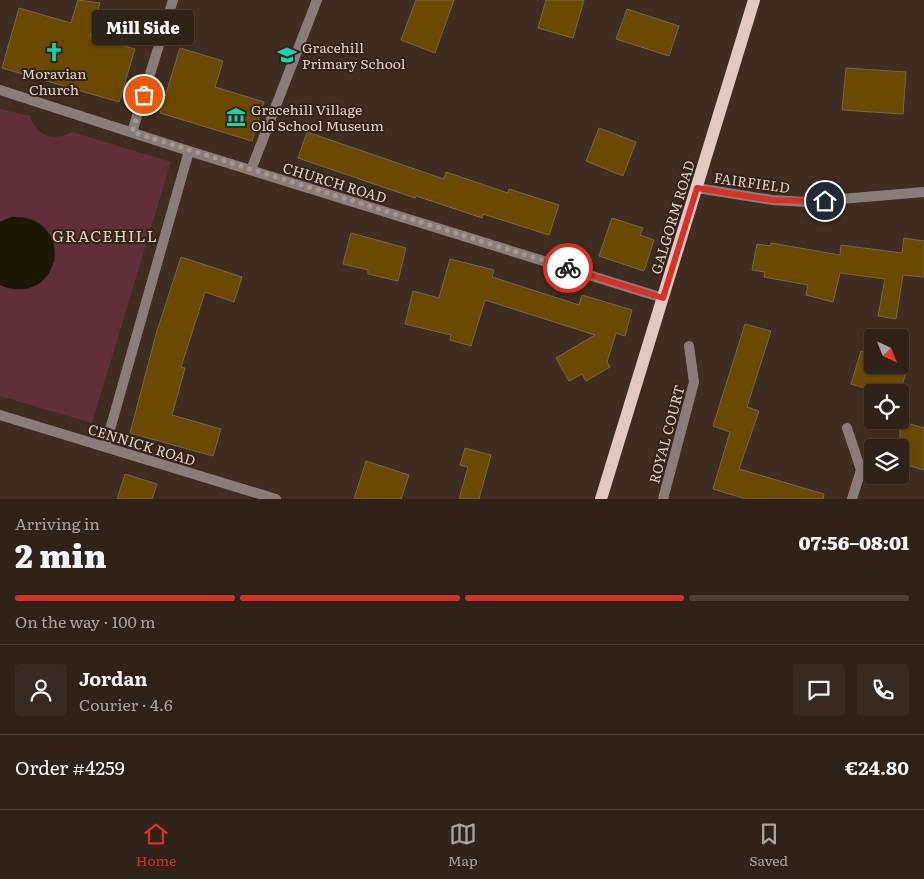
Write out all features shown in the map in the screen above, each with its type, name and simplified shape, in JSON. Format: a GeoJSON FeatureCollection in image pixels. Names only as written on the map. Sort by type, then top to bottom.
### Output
{"type":"FeatureCollection","features":[{"type":"Feature","properties":{"kind":"main road","name":"GALGORM ROAD"},"geometry":{"type":"LineString","coordinates":[[601,499],[754,0]]}},
{"type":"Feature","properties":{"kind":"street"},"geometry":{"type":"LineString","coordinates":[[132,132],[173,0]]}},
{"type":"Feature","properties":{"kind":"street"},"geometry":{"type":"LineString","coordinates":[[251,170],[317,0]]}},
{"type":"Feature","properties":{"kind":"street","name":"CHURCH ROAD"},"geometry":{"type":"LineString","coordinates":[[0,90],[189,151],[663,298]]}},
{"type":"Feature","properties":{"kind":"street"},"geometry":{"type":"LineString","coordinates":[[105,447],[189,151]]}},
{"type":"Feature","properties":{"kind":"street","name":"FAIRFIELD"},"geometry":{"type":"LineString","coordinates":[[697,188],[772,200],[806,202],[924,192]]}},
{"type":"Feature","properties":{"kind":"street","name":"ROYAL COURT"},"geometry":{"type":"LineString","coordinates":[[663,499],[694,382],[689,346]]}},
{"type":"Feature","properties":{"kind":"street","name":"CENNICK ROAD"},"geometry":{"type":"LineString","coordinates":[[0,415],[276,499]]}},
{"type":"Feature","properties":{"kind":"street"},"geometry":{"type":"LineString","coordinates":[[847,428],[861,470],[852,499]]}},
{"type":"Feature","properties":{"kind":"shaded area"},"geometry":{"type":"Polygon","coordinates":[[[0,109],[30,116],[41,132],[52,137],[59,137],[72,132],[171,162],[92,423],[0,396],[0,285],[11,289],[55,262],[52,239],[41,224],[33,219],[23,217],[0,222],[0,109]]]}},
{"type":"Feature","properties":{"kind":"shaded area"},"geometry":{"type":"Polygon","coordinates":[[[11,217],[33,221],[47,231],[54,245],[54,260],[48,274],[37,285],[21,289],[0,285],[0,222],[11,217]]]}},
{"type":"Feature","properties":{"kind":"building","name":"Moravian Church"},"geometry":{"type":"Polygon","coordinates":[[[78,0],[100,3],[90,36],[135,49],[119,102],[2,68],[19,8],[71,23],[78,0]]]}},
{"type":"Feature","properties":{"kind":"building"},"geometry":{"type":"Polygon","coordinates":[[[416,0],[454,0],[435,53],[401,40],[416,0]]]}},
{"type":"Feature","properties":{"kind":"building"},"geometry":{"type":"Polygon","coordinates":[[[546,0],[584,0],[573,38],[538,28],[546,0]]]}},
{"type":"Feature","properties":{"kind":"building"},"geometry":{"type":"Polygon","coordinates":[[[627,9],[679,26],[669,56],[616,39],[627,9]]]}},
{"type":"Feature","properties":{"kind":"building"},"geometry":{"type":"Polygon","coordinates":[[[180,48],[223,61],[215,87],[264,102],[252,141],[160,113],[180,48]]]}},
{"type":"Feature","properties":{"kind":"building"},"geometry":{"type":"Polygon","coordinates":[[[846,68],[906,72],[903,114],[842,110],[846,68]]]}},
{"type":"Feature","properties":{"kind":"building"},"geometry":{"type":"Polygon","coordinates":[[[599,128],[636,142],[623,176],[586,161],[599,128]]]}},
{"type":"Feature","properties":{"kind":"building"},"geometry":{"type":"Polygon","coordinates":[[[307,132],[444,179],[446,172],[508,193],[509,189],[559,205],[549,235],[483,214],[482,218],[416,196],[415,198],[298,158],[307,132]]]}},
{"type":"Feature","properties":{"kind":"building"},"geometry":{"type":"Polygon","coordinates":[[[612,218],[643,228],[640,235],[654,240],[644,271],[599,256],[612,218]]]}},
{"type":"Feature","properties":{"kind":"building"},"geometry":{"type":"Polygon","coordinates":[[[351,233],[406,248],[398,281],[368,274],[368,270],[343,264],[351,233]]]}},
{"type":"Feature","properties":{"kind":"building"},"geometry":{"type":"Polygon","coordinates":[[[904,238],[924,241],[924,277],[903,275],[896,319],[878,316],[885,279],[840,273],[833,302],[806,295],[808,285],[764,277],[765,272],[752,270],[757,244],[771,246],[771,243],[840,255],[841,245],[902,253],[904,238]]]}},
{"type":"Feature","properties":{"kind":"building"},"geometry":{"type":"Polygon","coordinates":[[[181,257],[242,277],[234,302],[205,292],[181,367],[185,368],[172,415],[221,429],[213,456],[130,433],[157,331],[181,257]]]}},
{"type":"Feature","properties":{"kind":"building"},"geometry":{"type":"Polygon","coordinates":[[[450,259],[494,270],[492,277],[579,305],[582,295],[632,310],[625,336],[616,333],[607,362],[610,367],[586,381],[582,374],[569,381],[556,358],[595,335],[485,300],[471,346],[450,340],[451,335],[405,324],[413,291],[439,298],[450,259]]]}},
{"type":"Feature","properties":{"kind":"building"},"geometry":{"type":"Polygon","coordinates":[[[745,324],[771,331],[747,407],[759,411],[739,469],[824,494],[823,499],[746,499],[713,489],[730,432],[713,426],[745,324]]]}},
{"type":"Feature","properties":{"kind":"building"},"geometry":{"type":"Polygon","coordinates":[[[861,351],[864,352],[864,374],[906,374],[902,384],[864,384],[864,388],[851,384],[861,351]]]}},
{"type":"Feature","properties":{"kind":"building"},"geometry":{"type":"Polygon","coordinates":[[[909,424],[924,428],[924,470],[909,466],[909,439],[900,439],[900,429],[909,429],[909,424]]]}},
{"type":"Feature","properties":{"kind":"building"},"geometry":{"type":"Polygon","coordinates":[[[465,448],[491,455],[479,499],[459,499],[468,467],[460,465],[465,448]]]}},
{"type":"Feature","properties":{"kind":"building"},"geometry":{"type":"Polygon","coordinates":[[[366,461],[409,475],[401,499],[354,499],[366,461]]]}},
{"type":"Feature","properties":{"kind":"building"},"geometry":{"type":"Polygon","coordinates":[[[125,474],[157,484],[152,499],[117,499],[125,474]]]}},
{"type":"Feature","properties":{"kind":"way so far"},"geometry":{"type":"LineString","coordinates":[[144,95],[132,132],[568,268]]}},
{"type":"Feature","properties":{"kind":"place","name":"Moravian Church"},"geometry":{"type":"Point","coordinates":[54,52]}},
{"type":"Feature","properties":{"kind":"place","name":"Gracehill Primary School"},"geometry":{"type":"Point","coordinates":[287,55]}},
{"type":"Feature","properties":{"kind":"place","name":"Mill Side"},"geometry":{"type":"Point","coordinates":[144,95]}},
{"type":"Feature","properties":{"kind":"place","name":"Gracehill Village Old School Museum"},"geometry":{"type":"Point","coordinates":[236,117]}},
{"type":"Feature","properties":{"kind":"district","name":"GRACEHILL"},"geometry":{"type":"Point","coordinates":[105,235]}},
{"type":"Feature","properties":{"kind":"route"},"geometry":{"type":"LineString","coordinates":[[568,268],[663,298],[697,188],[772,200],[825,201]]}}]}
